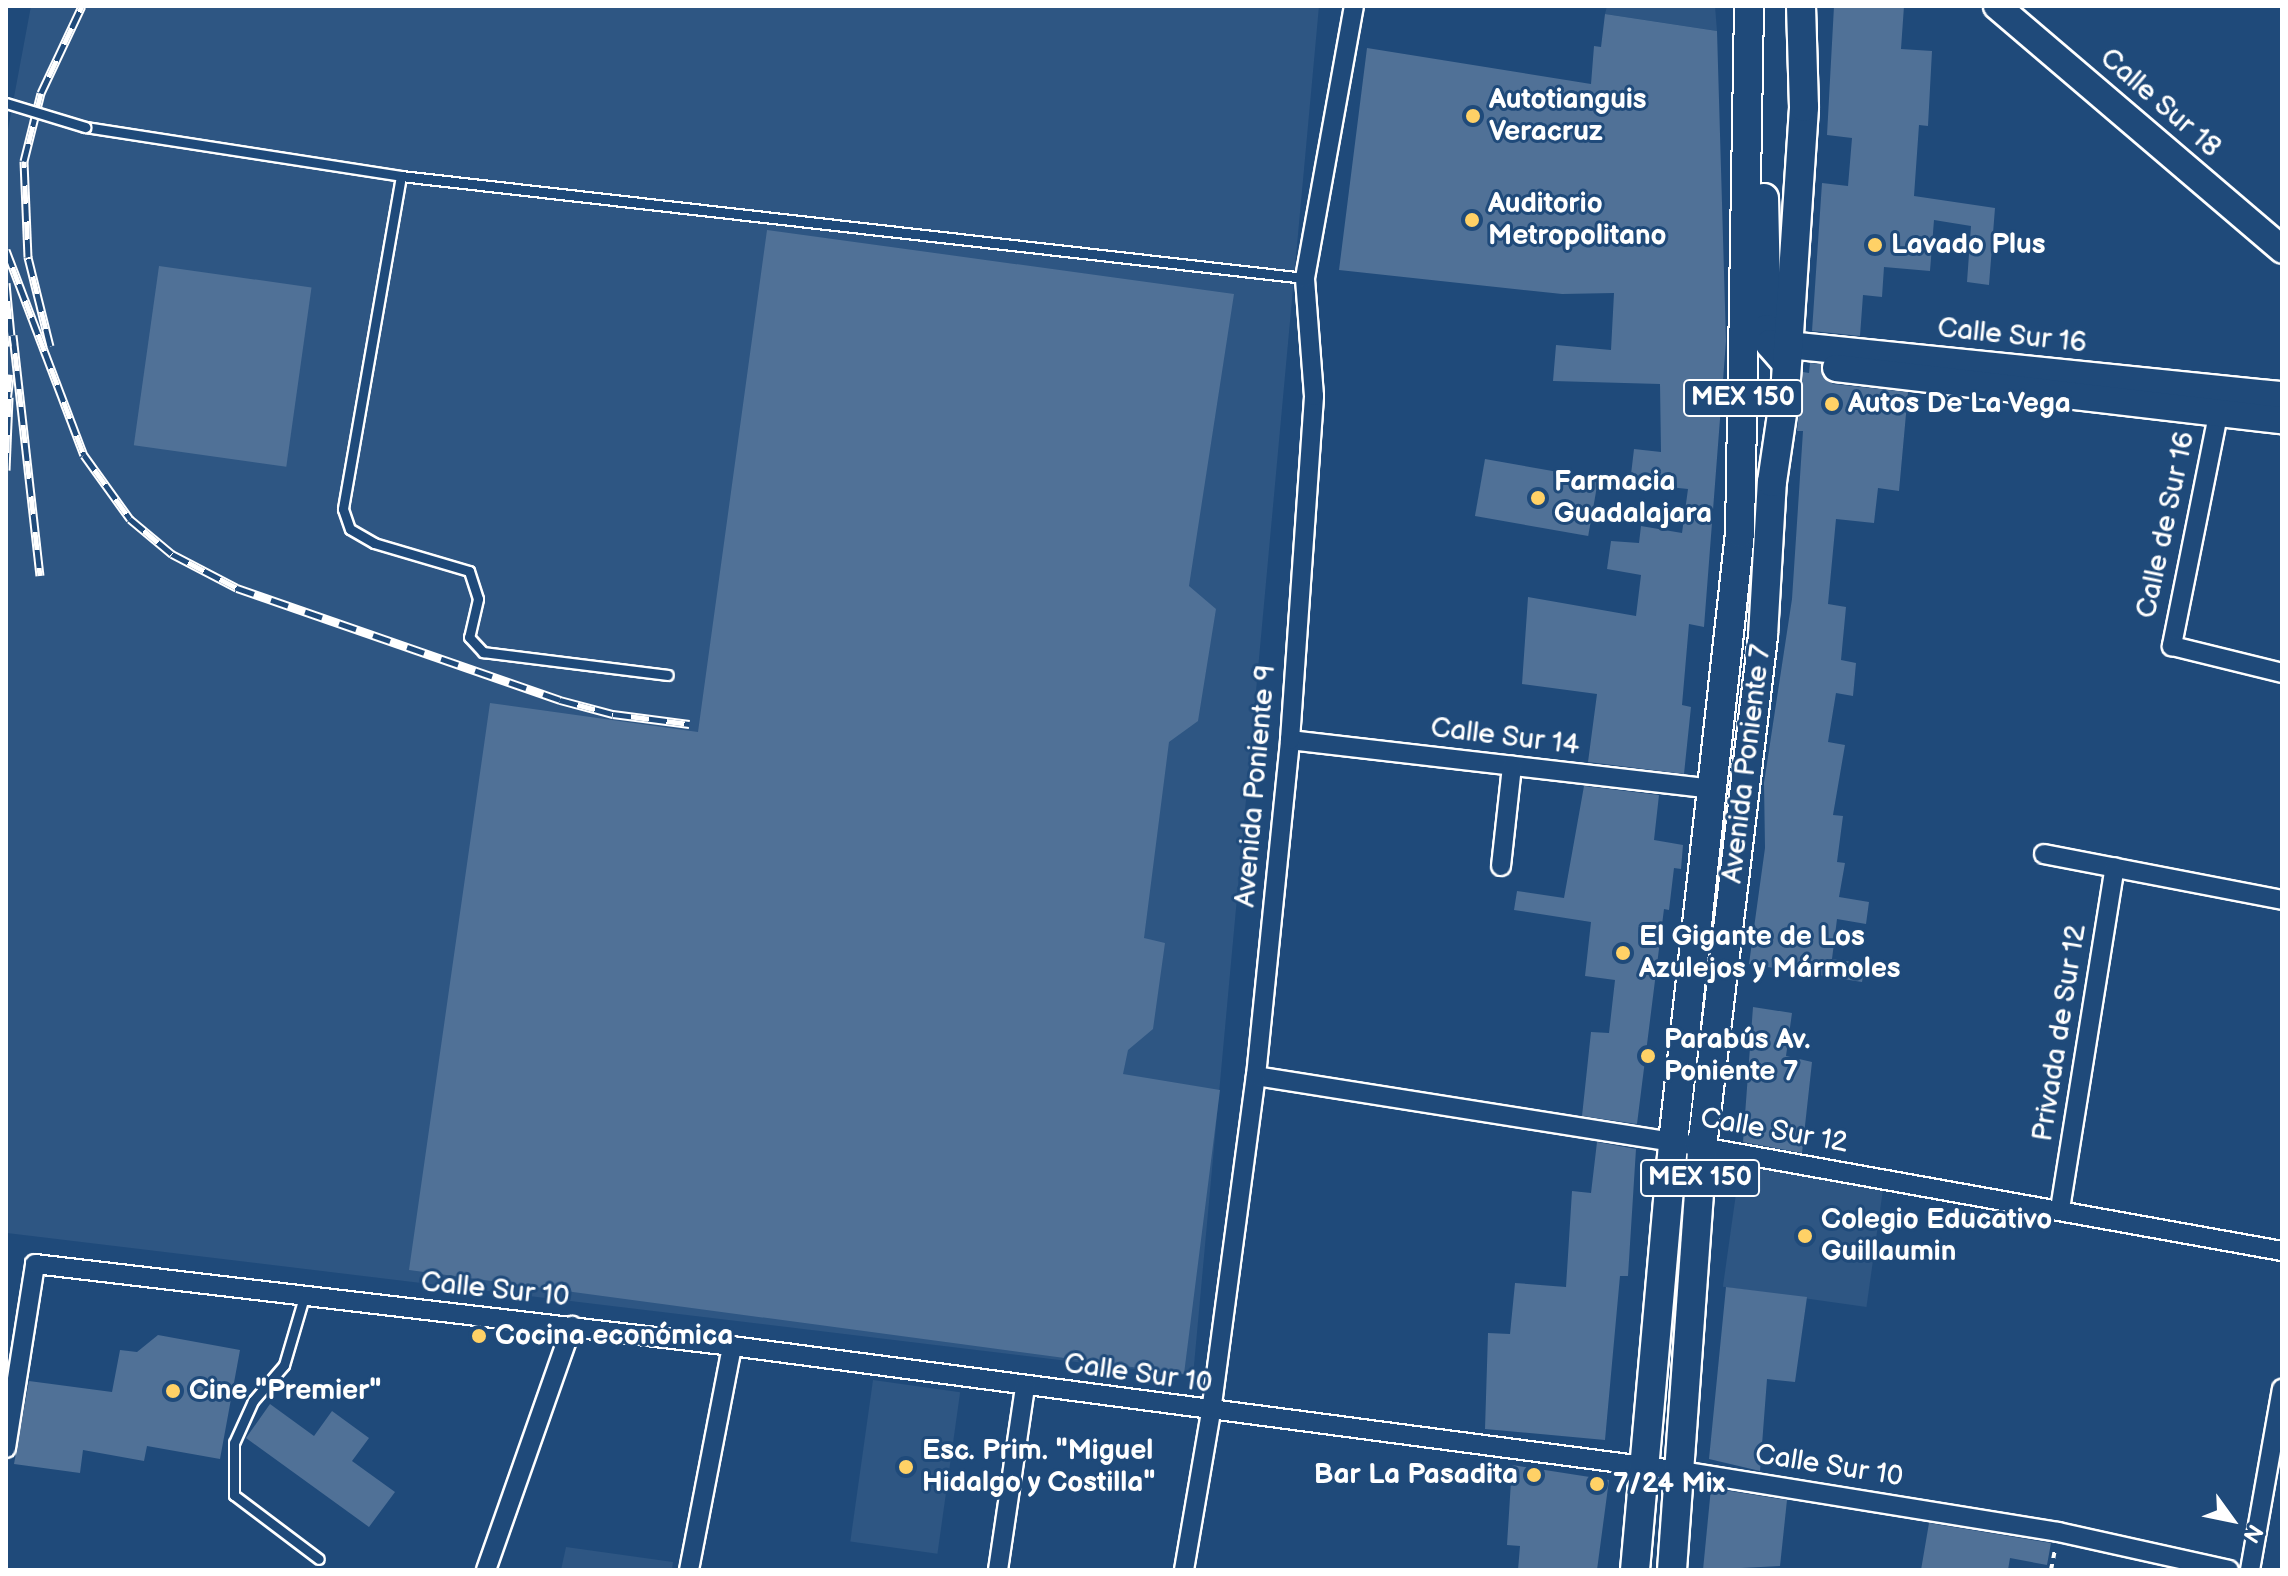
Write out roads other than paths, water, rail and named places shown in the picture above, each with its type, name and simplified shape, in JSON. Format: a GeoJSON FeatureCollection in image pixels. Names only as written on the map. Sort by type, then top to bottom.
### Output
{"type":"FeatureCollection","features":[{"type":"Feature","properties":{"kind":"main road"},"geometry":{"type":"LineString","coordinates":[[1749,6],[1749,136],[1764,167],[1770,340]]}},
{"type":"Feature","properties":{"kind":"main road","name":"Avenida Poniente 7"},"geometry":{"type":"LineString","coordinates":[[1672,1570],[1682,1471],[1702,1147],[1763,636],[1770,340],[1804,107],[1801,6]]}},
{"type":"Feature","properties":{"kind":"main road","name":"Calle Sur 18"},"geometry":{"type":"LineString","coordinates":[[1997,6],[2282,249]]}},
{"type":"Feature","properties":{"kind":"main road","name":"Avenida Poniente 7"},"geometry":{"type":"LineString","coordinates":[[1635,1570],[1673,1143],[1740,533],[1742,354],[1770,340]]}},
{"type":"Feature","properties":{"kind":"main road","name":"Calle Sur 16"},"geometry":{"type":"LineString","coordinates":[[1742,354],[1770,340],[2282,395]]}},
{"type":"Feature","properties":{"kind":"main road","name":"Calle Sur 16"},"geometry":{"type":"LineString","coordinates":[[1770,340],[2218,415],[2282,420]]}},
{"type":"Feature","properties":{"kind":"street","name":"Avenida Poniente 9"},"geometry":{"type":"LineString","coordinates":[[1184,1570],[1211,1412],[1256,1076],[1290,740],[1314,396],[1305,278],[1354,6]]}},
{"type":"Feature","properties":{"kind":"street","name":"Calle de Sur 16"},"geometry":{"type":"LineString","coordinates":[[2218,415],[2172,646],[2282,673]]}},
{"type":"Feature","properties":{"kind":"street","name":"Calle Sur 14"},"geometry":{"type":"LineString","coordinates":[[1290,740],[1713,789]]}},
{"type":"Feature","properties":{"kind":"street"},"geometry":{"type":"LineString","coordinates":[[1501,866],[1512,766]]}},
{"type":"Feature","properties":{"kind":"street"},"geometry":{"type":"LineString","coordinates":[[2044,854],[2282,900]]}},
{"type":"Feature","properties":{"kind":"street","name":"Privada de Sur 12"},"geometry":{"type":"LineString","coordinates":[[2060,1209],[2115,867]]}},
{"type":"Feature","properties":{"kind":"street","name":"Calle Sur 12"},"geometry":{"type":"LineString","coordinates":[[1256,1076],[1702,1147],[2282,1251]]}},
{"type":"Feature","properties":{"kind":"street","name":"Calle Sur 10"},"geometry":{"type":"LineString","coordinates":[[6,1448],[35,1264],[732,1346],[1211,1412],[1682,1471],[2058,1532],[2229,1570]]}},
{"type":"Feature","properties":{"kind":"street"},"geometry":{"type":"LineString","coordinates":[[486,1570],[572,1326]]}},
{"type":"Feature","properties":{"kind":"street"},"geometry":{"type":"LineString","coordinates":[[689,1570],[732,1346]]}},
{"type":"Feature","properties":{"kind":"street"},"geometry":{"type":"LineString","coordinates":[[998,1570],[1025,1387]]}},
{"type":"Feature","properties":{"kind":"street"},"geometry":{"type":"LineString","coordinates":[[2250,1570],[2282,1389]]}},
{"type":"Feature","properties":{"kind":"lane"},"geometry":{"type":"LineString","coordinates":[[6,103],[85,127],[401,176],[1305,278]]}},
{"type":"Feature","properties":{"kind":"lane"},"geometry":{"type":"LineString","coordinates":[[401,176],[343,509],[350,529],[374,543],[469,571],[478,599],[469,637],[483,652],[668,675]]}},
{"type":"Feature","properties":{"kind":"lane"},"geometry":{"type":"LineString","coordinates":[[304,1297],[284,1365],[253,1401],[234,1443],[234,1495],[319,1559]]}},
{"type":"Feature","properties":{"kind":"railway"},"geometry":{"type":"LineString","coordinates":[[50,346],[28,257],[24,161],[41,93],[82,6]]}},
{"type":"Feature","properties":{"kind":"railway"},"geometry":{"type":"LineString","coordinates":[[6,250],[84,455],[130,519],[172,554],[237,588],[560,700],[613,714],[689,724]]}},
{"type":"Feature","properties":{"kind":"railway"},"geometry":{"type":"LineString","coordinates":[[6,283],[12,346]]}},
{"type":"Feature","properties":{"kind":"railway"},"geometry":{"type":"LineString","coordinates":[[13,335],[40,575]]}},
{"type":"Feature","properties":{"kind":"railway"},"geometry":{"type":"LineString","coordinates":[[6,409],[10,374]]}},
{"type":"Feature","properties":{"kind":"railway"},"geometry":{"type":"LineString","coordinates":[[6,470],[9,397]]}},
{"type":"Feature","properties":{"kind":"place","name":"Autotianguis Veracruz"},"geometry":{"type":"Point","coordinates":[1473,116]}},
{"type":"Feature","properties":{"kind":"place","name":"Auditorio Metropolitano"},"geometry":{"type":"Point","coordinates":[1472,220]}},
{"type":"Feature","properties":{"kind":"place","name":"Lavado Plus"},"geometry":{"type":"Point","coordinates":[1875,245]}},
{"type":"Feature","properties":{"kind":"place","name":"Autos De La Vega"},"geometry":{"type":"Point","coordinates":[1832,404]}},
{"type":"Feature","properties":{"kind":"place","name":"Farmacia Guadalajara"},"geometry":{"type":"Point","coordinates":[1538,498]}},
{"type":"Feature","properties":{"kind":"place","name":"El Gigante de Los Azulejos y Mármoles"},"geometry":{"type":"Point","coordinates":[1623,953]}},
{"type":"Feature","properties":{"kind":"place","name":"Parabús Av. Poniente 7"},"geometry":{"type":"Point","coordinates":[1648,1056]}},
{"type":"Feature","properties":{"kind":"place","name":"Colegio Educativo Guillaumin"},"geometry":{"type":"Point","coordinates":[1805,1236]}},
{"type":"Feature","properties":{"kind":"place","name":"Cocina económica"},"geometry":{"type":"Point","coordinates":[479,1336]}},
{"type":"Feature","properties":{"kind":"place","name":"Cine \"Premier\""},"geometry":{"type":"Point","coordinates":[173,1391]}},
{"type":"Feature","properties":{"kind":"place","name":"Esc. Prim. \"Miguel Hidalgo y Costilla\""},"geometry":{"type":"Point","coordinates":[906,1467]}},
{"type":"Feature","properties":{"kind":"place","name":"Bar La Pasadita"},"geometry":{"type":"Point","coordinates":[1534,1475]}},
{"type":"Feature","properties":{"kind":"place","name":"7/24 Mix"},"geometry":{"type":"Point","coordinates":[1597,1484]}}]}
